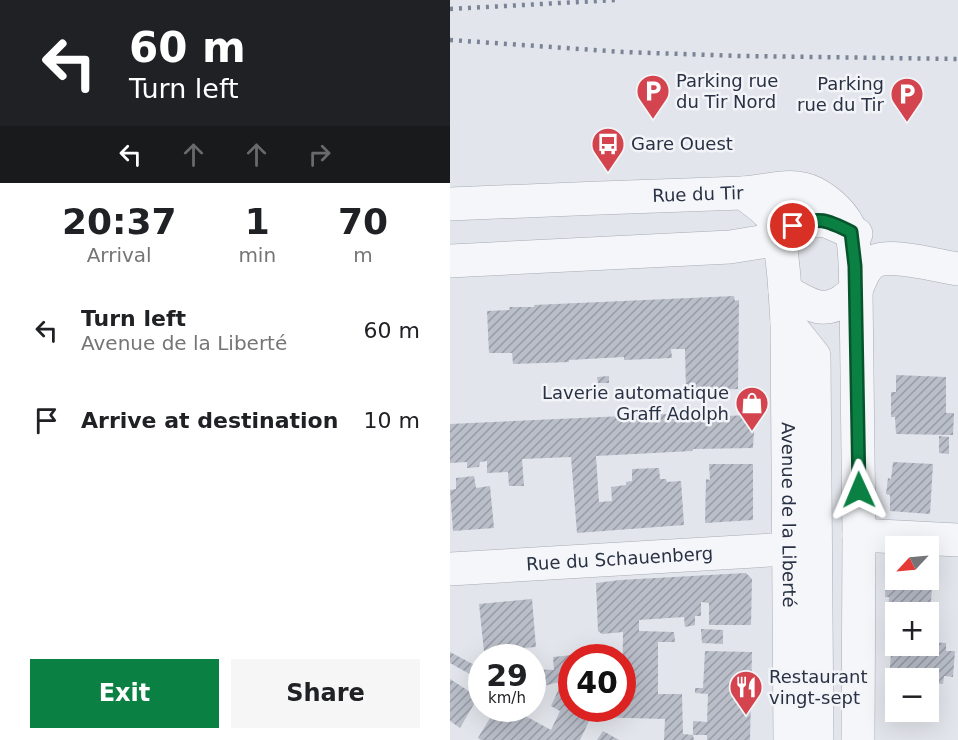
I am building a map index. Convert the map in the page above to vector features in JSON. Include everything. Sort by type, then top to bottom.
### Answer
[{"type":"street","name":"Rue du Tir","points":[[450,204],[744,193],[796,187],[813,192],[832,205],[851,232]]},
{"type":"street","name":"Avenue de la Liberté","points":[[744,193],[770,215],[780,239],[786,306],[790,740]]},
{"type":"street","points":[[450,261],[730,247],[780,239],[793,226],[803,222],[824,220],[851,232],[958,252]]},
{"type":"street","points":[[851,232],[856,291],[859,535],[858,740]]},
{"type":"street","points":[[786,306],[835,307],[856,291],[862,274],[874,261],[911,260],[958,269]]},
{"type":"street","points":[[786,306],[814,356],[817,740]]},
{"type":"street","points":[[859,535],[958,540]]},
{"type":"street","name":"Rue du Schauenberg","points":[[450,569],[788,549]]},
{"type":"building","points":[[734,296],[735,301],[739,300],[738,389],[686,391],[685,349],[671,349],[672,358],[624,360],[624,357],[513,364],[512,353],[489,353],[487,311],[510,310],[509,307],[534,307],[534,305]]},
{"type":"building","points":[[896,375],[946,377],[946,413],[954,413],[953,435],[896,434],[895,417],[891,417],[891,392],[896,392]]},
{"type":"building","points":[[609,376],[609,383],[598,383],[597,377]]},
{"type":"building","points":[[691,413],[691,417],[755,415],[753,448],[693,449],[692,451],[596,456],[599,502],[612,501],[611,487],[626,485],[626,482],[632,481],[632,469],[659,468],[660,479],[666,479],[667,482],[681,481],[684,525],[577,533],[571,457],[522,459],[524,486],[509,486],[508,472],[487,473],[487,461],[480,462],[479,467],[467,468],[467,462],[450,463],[450,424]]},
{"type":"building","points":[[939,436],[949,437],[949,454],[939,453]]},
{"type":"building","points":[[893,462],[933,464],[930,514],[890,511],[890,495],[886,494]]},
{"type":"building","points":[[709,464],[753,464],[753,520],[705,523],[706,479],[710,480]]},
{"type":"building","points":[[474,476],[476,488],[490,486],[494,528],[453,531],[450,490],[456,489],[456,478]]},
{"type":"building","points":[[746,573],[752,579],[751,625],[709,625],[709,603],[701,602],[701,616],[695,616],[695,625],[685,627],[684,617],[639,620],[639,631],[674,632],[675,642],[658,642],[658,694],[682,694],[683,734],[693,735],[694,740],[664,740],[665,719],[636,718],[636,644],[623,644],[623,632],[602,634],[598,631],[596,583]]},
{"type":"building","points":[[885,590],[932,590],[931,602],[889,602],[889,597],[885,597]]},
{"type":"building","points":[[532,599],[536,644],[483,644],[479,604]]},
{"type":"building","points":[[701,629],[723,630],[723,644],[702,643]]},
{"type":"building","points":[[939,643],[946,643],[946,651],[955,651],[953,677],[944,676],[943,684],[939,684],[939,668],[890,668],[891,656],[939,656]]},
{"type":"building","points":[[705,651],[752,652],[750,740],[707,740],[707,735],[693,735],[693,721],[707,722],[708,694],[695,693],[695,688],[703,688]]},
{"type":"building","points":[[450,652],[468,662],[468,673],[450,663]]},
{"type":"building","points":[[558,656],[558,683],[546,685],[546,670],[554,670],[553,657]]},
{"type":"building","points":[[450,679],[468,691],[468,714],[460,728],[450,721]]},
{"type":"building","points":[[558,691],[558,710],[551,706]]},
{"type":"building","points":[[558,715],[558,722],[589,722],[580,740],[481,740],[478,738],[488,722],[536,722],[551,730]]},
{"type":"building","points":[[603,731],[619,740],[597,740]]},
{"type":"railway","points":[[450,9],[615,0]]},
{"type":"railway","points":[[450,40],[623,52],[958,59]]},
{"type":"place","name":"Parking rue du Tir Nord","points":[[653,120]]},
{"type":"place","name":"Parking rue du Tir","points":[[907,123]]},
{"type":"place","name":"Gare Ouest","points":[[608,173]]},
{"type":"place","name":"Laverie automatique Graff Adolph","points":[[752,432]]},
{"type":"place","name":"Restaurant vingt-sept","points":[[746,716]]},
{"type":"route","points":[[793,226],[803,222],[824,220],[851,232],[855,266],[859,490]]}]
